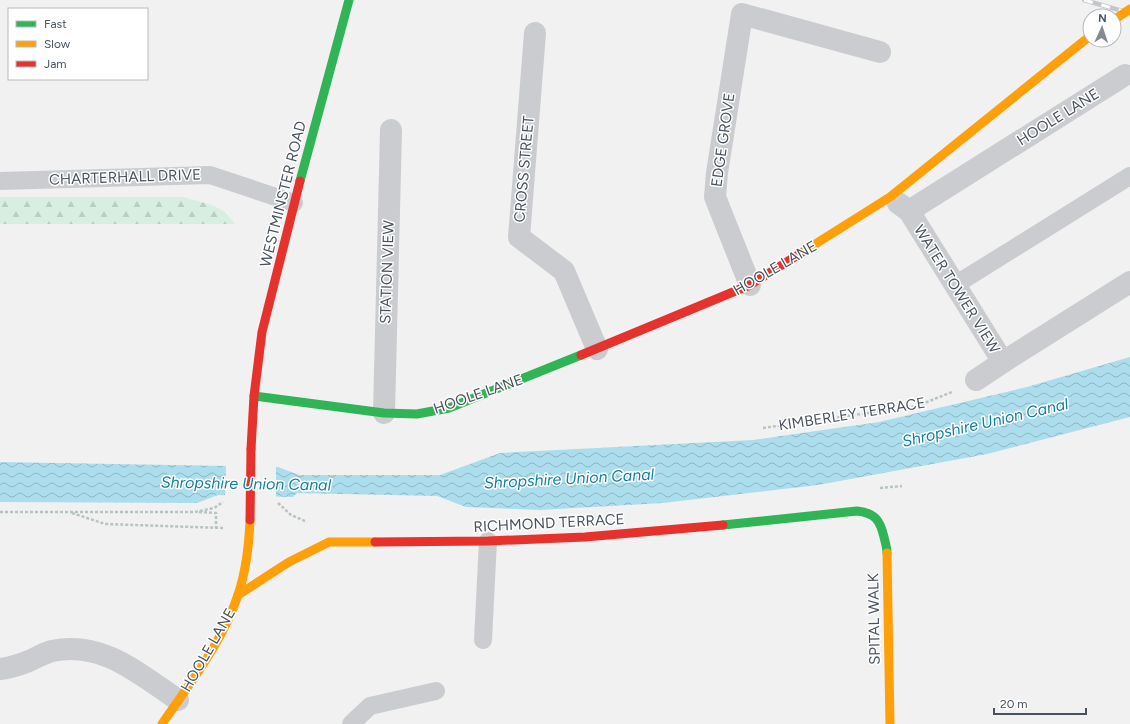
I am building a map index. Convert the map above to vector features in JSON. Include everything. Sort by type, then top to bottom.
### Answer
[{"type":"street","name":"WESTMINSTER ROAD","points":[[254,396],[262,332],[294,203],[349,0]]},
{"type":"street","name":"EDGE GROVE","points":[[750,285],[715,198],[717,173],[742,7],[880,52]]},
{"type":"street","name":"CROSS STREET","points":[[535,33],[519,237],[564,272],[597,350]]},
{"type":"street","name":"HOOLE LANE","points":[[162,724],[212,648],[229,618],[238,595],[246,563],[250,524],[251,449],[254,396],[384,413],[417,414],[449,408],[597,350],[750,285],[890,198],[1082,41]]},
{"type":"street","name":"HOOLE LANE","points":[[909,211],[1125,75]]},
{"type":"street","name":"STATION VIEW","points":[[384,413],[391,130]]},
{"type":"street","points":[[890,198],[909,211]]},
{"type":"street","name":"WATER TOWER VIEW","points":[[909,211],[1003,362],[1130,282]]},
{"type":"street","points":[[976,380],[1003,362]]},
{"type":"street","name":"RICHMOND TERRACE","points":[[238,595],[289,562],[330,542],[488,541],[585,537],[701,527],[834,512],[866,512],[874,516]]},
{"type":"street","name":"SPITAL WALK","points":[[874,516],[881,526],[887,549],[890,724]]},
{"type":"street","points":[[0,669],[14,667],[50,652],[68,649],[86,649],[103,654],[130,668],[178,700]]},
{"type":"lane","name":"CHARTERHALL DRIVE","points":[[0,181],[210,175],[294,203]]},
{"type":"lane","points":[[955,285],[1130,176]]},
{"type":"lane","points":[[483,640],[488,541]]},
{"type":"lane","points":[[351,724],[370,706],[436,691]]},
{"type":"path","name":"KIMBERLEY TERRACE","points":[[763,428],[917,406],[936,400],[976,380]]},
{"type":"path","points":[[196,512],[214,508],[227,500]]},
{"type":"path","points":[[283,509],[304,522]]},
{"type":"path","points":[[0,512],[216,513],[216,528]]},
{"type":"path","points":[[70,512],[105,524],[216,528],[250,524]]},
{"type":"green space","points":[[0,197],[183,197],[212,205],[225,212],[235,224],[0,224]]},
{"type":"water","name":"Shropshire Union Canal","points":[[1130,357],[1130,417],[987,454],[818,485],[663,503],[540,510],[466,507],[437,496],[297,493],[293,497],[218,495],[197,503],[0,502],[0,462],[278,467],[299,475],[440,475],[500,453],[753,440],[879,422],[1027,387]]},
{"type":"pier","points":[[226,464],[276,465],[276,499],[225,498]]},
{"type":"railway","points":[[1084,0],[1130,13]]},
{"type":"traffic: fast","points":[[300,181],[349,0]]},
{"type":"traffic: fast","points":[[254,396],[384,413],[417,414],[449,408],[581,355]]},
{"type":"traffic: fast","points":[[723,525],[857,511],[863,512],[876,518],[881,526],[887,553]]},
{"type":"traffic: slow","points":[[1122,14],[1130,9]]},
{"type":"traffic: slow","points":[[801,253],[890,197],[1082,42]]},
{"type":"traffic: slow","points":[[162,724],[214,646],[231,613],[241,586],[245,567],[250,520]]},
{"type":"traffic: slow","points":[[238,595],[289,562],[329,542],[375,542]]},
{"type":"traffic: slow","points":[[887,553],[890,724]]},
{"type":"traffic: jam","points":[[251,449],[254,396],[262,332],[300,181]]},
{"type":"traffic: jam","points":[[581,355],[750,285],[801,253]]},
{"type":"traffic: jam","points":[[250,520],[251,449]]},
{"type":"traffic: jam","points":[[375,542],[488,541],[585,537],[723,525]]}]
